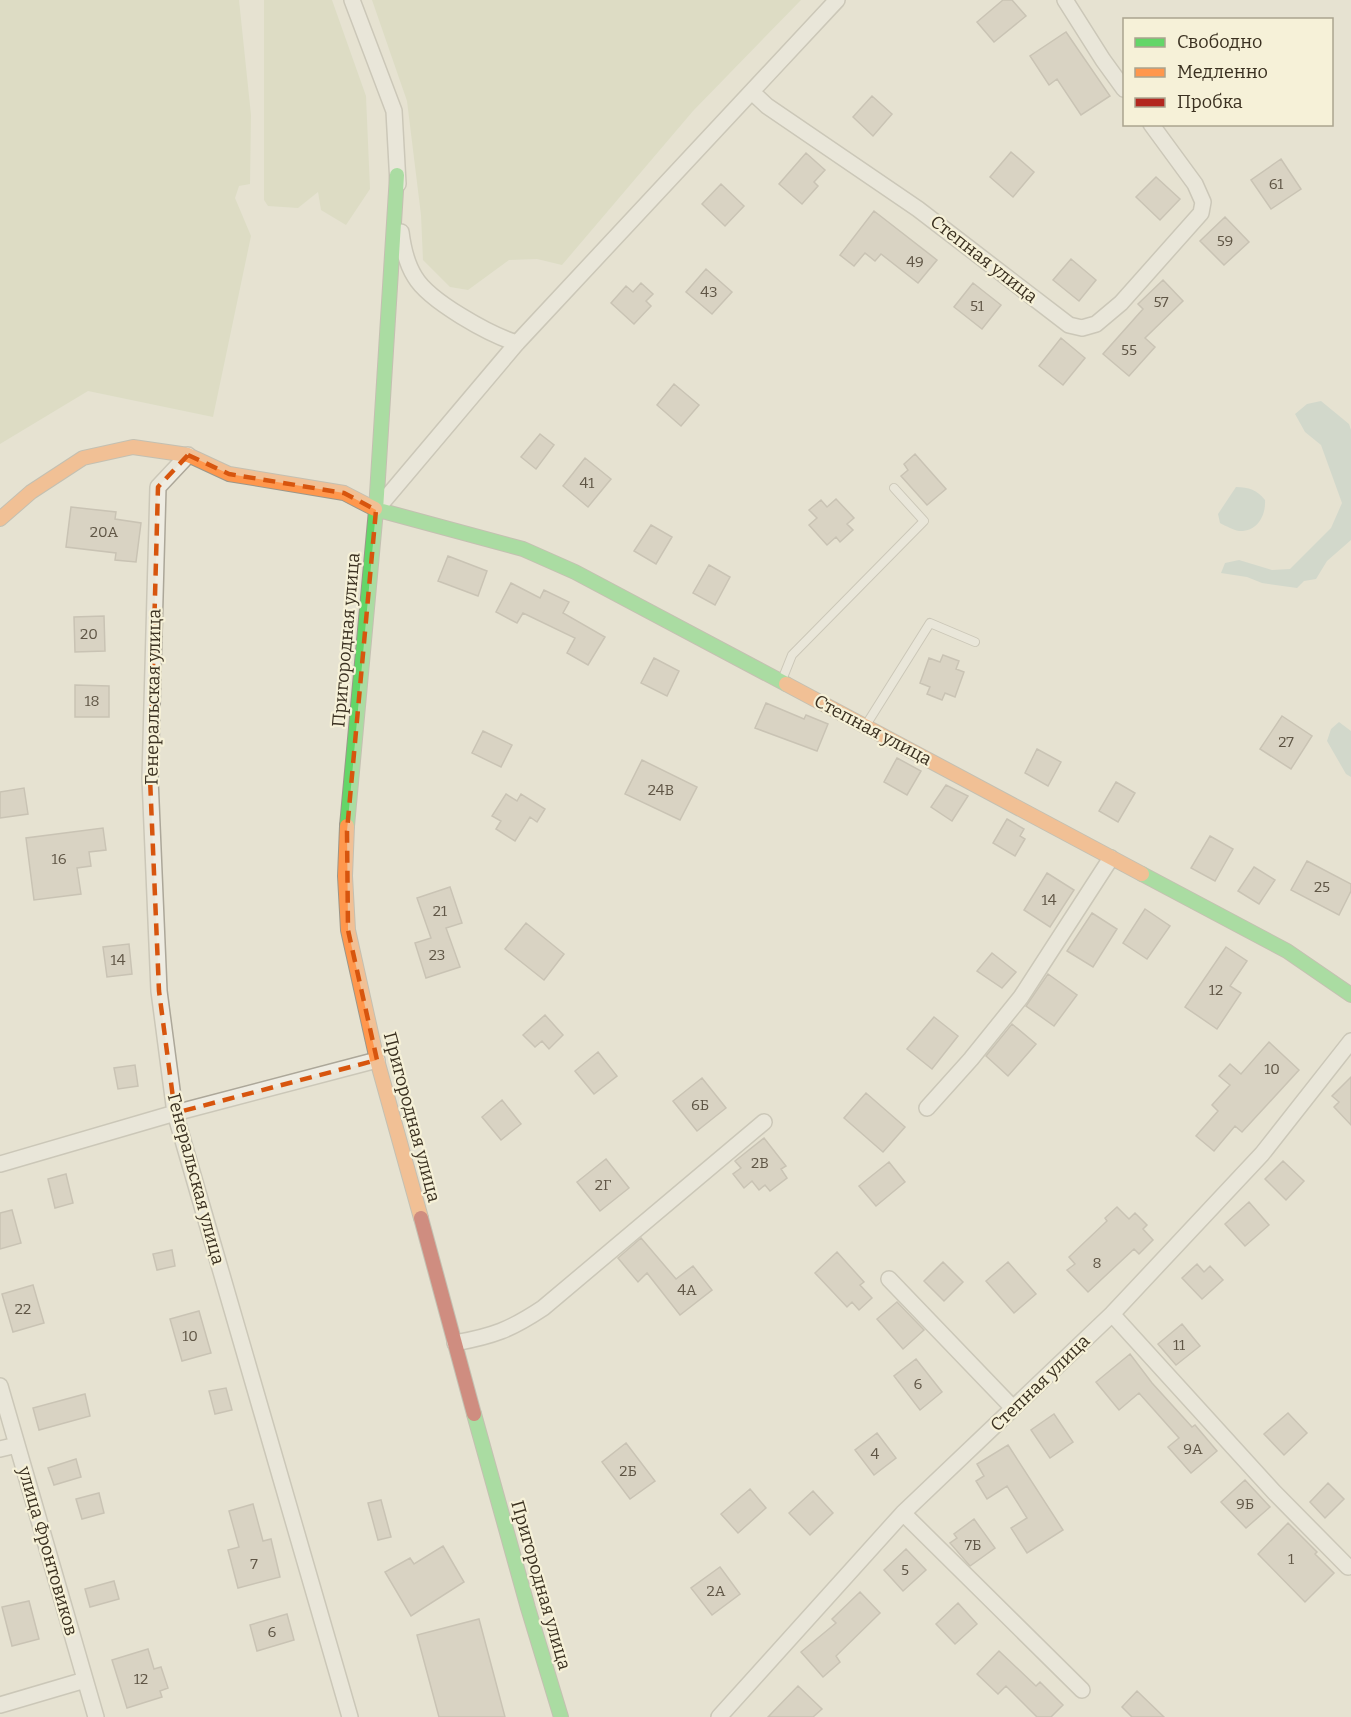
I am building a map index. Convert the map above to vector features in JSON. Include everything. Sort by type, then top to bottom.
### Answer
[{"type":"street","points":[[352,0],[394,111],[403,251],[415,278],[433,296],[460,314],[498,337],[517,343]]},
{"type":"street","points":[[376,510],[517,343],[837,0]]},
{"type":"street","points":[[1065,0],[1103,60],[1123,86]]},
{"type":"street","name":"Степная улица","points":[[752,92],[767,106],[918,209],[1069,325],[1082,328],[1096,324],[1121,303],[1201,213],[1203,202],[1195,184],[1152,126]]},
{"type":"street","name":"Пригородная улица","points":[[397,176],[376,510],[357,711],[345,876],[348,930],[377,1060],[528,1608],[561,1717]]},
{"type":"street","name":"Степная улица","points":[[0,519],[31,492],[83,458],[133,447],[188,455],[229,474],[344,494],[376,510],[523,549],[575,572],[1287,951],[1351,995]]},
{"type":"street","name":"Генеральская улица","points":[[188,455],[158,487],[150,778],[159,991],[175,1113],[350,1717]]},
{"type":"street","points":[[927,1108],[971,1059],[1021,997],[1112,858]]},
{"type":"street","name":"Степная улица","points":[[719,1717],[903,1514],[1112,1314],[1262,1154],[1351,1041]]},
{"type":"street","points":[[0,1164],[175,1113],[377,1060]]},
{"type":"street","points":[[455,1343],[484,1338],[516,1326],[543,1308],[764,1122]]},
{"type":"street","points":[[889,1279],[1013,1408]]},
{"type":"street","points":[[1112,1314],[1274,1492],[1348,1567]]},
{"type":"street","name":"улица Фронтовиков","points":[[0,1386],[96,1717]]},
{"type":"street","points":[[0,1449],[17,1444]]},
{"type":"street","points":[[903,1514],[1082,1690]]},
{"type":"street","points":[[0,1705],[85,1680]]},
{"type":"lane","points":[[781,681],[792,656],[924,521],[894,488]]},
{"type":"lane","points":[[865,726],[930,624],[975,642]]},
{"type":"highlighted area","points":[[188,455],[229,474],[344,493],[376,510],[347,831],[348,930],[377,1060],[175,1113],[159,991],[150,778],[158,487]]},
{"type":"green space","points":[[0,0],[239,0],[251,115],[250,184],[239,186],[235,198],[251,236],[213,417],[88,391],[0,444]]},
{"type":"green space","points":[[264,0],[332,0],[366,96],[370,189],[346,225],[321,210],[318,192],[298,208],[268,206],[264,200]]},
{"type":"green space","points":[[372,0],[801,0],[693,111],[562,265],[537,259],[509,260],[468,290],[450,287],[423,260],[421,215],[407,101]]},
{"type":"shaded area","points":[[1321,401],[1349,424],[1351,430],[1351,540],[1327,561],[1316,579],[1304,581],[1297,588],[1262,583],[1247,577],[1221,573],[1225,563],[1239,560],[1272,570],[1290,569],[1331,528],[1342,503],[1321,445],[1305,432],[1295,414],[1307,404]]},
{"type":"shaded area","points":[[1236,487],[1252,490],[1265,500],[1264,512],[1259,522],[1245,531],[1239,531],[1220,523],[1218,514]]},
{"type":"shaded area","points":[[1339,722],[1351,731],[1351,777],[1346,774],[1327,741],[1331,729]]},
{"type":"building","points":[[1003,0],[1012,0],[1026,16],[994,42],[977,22]]},
{"type":"building","points":[[1066,32],[1110,96],[1081,115],[1057,79],[1049,85],[1030,56]]},
{"type":"building","points":[[872,96],[892,114],[873,136],[853,117]]},
{"type":"building","points":[[1011,152],[1034,172],[1013,197],[990,177]]},
{"type":"building","points":[[806,153],[825,170],[814,182],[818,186],[802,204],[779,184]]},
{"type":"building","points":[[1281,159],[1301,189],[1271,209],[1251,180]]},
{"type":"building","points":[[1156,177],[1180,199],[1160,220],[1136,197]]},
{"type":"building","points":[[721,184],[744,206],[725,226],[702,204]]},
{"type":"building","points":[[874,211],[937,260],[918,283],[881,254],[875,261],[865,253],[854,266],[840,255]]},
{"type":"building","points":[[1225,217],[1249,242],[1224,265],[1200,241]]},
{"type":"building","points":[[1071,259],[1096,280],[1079,301],[1053,280]]},
{"type":"building","points":[[706,269],[732,292],[712,314],[686,292]]},
{"type":"building","points":[[1163,280],[1183,301],[1145,338],[1155,347],[1129,376],[1103,354],[1143,309],[1138,304]]},
{"type":"building","points":[[641,283],[653,294],[646,301],[651,306],[634,324],[611,303],[626,286],[633,292]]},
{"type":"building","points":[[973,283],[1001,305],[982,329],[954,307]]},
{"type":"building","points":[[1061,338],[1085,358],[1063,385],[1039,366]]},
{"type":"building","points":[[674,384],[699,405],[681,426],[657,405]]},
{"type":"building","points":[[540,434],[554,445],[536,469],[521,457]]},
{"type":"building","points":[[915,454],[946,489],[927,505],[901,476],[908,470],[904,464]]},
{"type":"building","points":[[585,458],[611,479],[588,507],[563,486]]},
{"type":"building","points":[[836,499],[854,518],[847,524],[853,530],[840,542],[836,537],[827,545],[809,525],[817,518],[809,510],[821,500],[827,507]]},
{"type":"building","points":[[71,507],[116,512],[115,519],[141,523],[136,562],[115,560],[116,553],[66,547]]},
{"type":"building","points":[[651,525],[672,537],[656,564],[634,551]]},
{"type":"building","points":[[448,556],[487,571],[478,596],[438,581]]},
{"type":"building","points":[[709,565],[730,577],[715,605],[693,593]]},
{"type":"building","points":[[511,583],[540,598],[544,590],[569,602],[563,613],[605,637],[588,665],[567,653],[575,638],[523,613],[517,623],[496,612]]},
{"type":"building","points":[[104,616],[105,651],[75,652],[74,617]]},
{"type":"building","points":[[943,655],[959,661],[956,669],[964,672],[955,697],[945,693],[942,700],[927,694],[930,687],[920,683],[929,658],[940,662]]},
{"type":"building","points":[[654,658],[679,671],[667,696],[641,683]]},
{"type":"building","points":[[75,685],[109,686],[109,717],[75,717]]},
{"type":"building","points":[[766,703],[804,719],[806,715],[828,724],[817,751],[755,728]]},
{"type":"building","points":[[1282,716],[1312,736],[1291,769],[1260,749]]},
{"type":"building","points":[[483,731],[512,745],[501,767],[472,753]]},
{"type":"building","points":[[1037,749],[1061,762],[1048,786],[1025,773]]},
{"type":"building","points":[[897,758],[921,771],[907,795],[884,782]]},
{"type":"building","points":[[642,760],[697,787],[680,820],[625,794]]},
{"type":"building","points":[[1116,782],[1135,793],[1118,822],[1099,811]]},
{"type":"building","points":[[946,785],[968,796],[952,821],[931,807]]},
{"type":"building","points":[[24,788],[28,814],[0,818],[0,792]]},
{"type":"building","points":[[506,794],[517,801],[521,794],[545,809],[537,822],[530,817],[515,841],[496,829],[501,821],[492,816]]},
{"type":"building","points":[[1007,819],[1024,829],[1020,836],[1025,839],[1015,856],[993,843]]},
{"type":"building","points":[[103,828],[106,850],[89,852],[91,866],[77,868],[81,894],[34,900],[26,838]]},
{"type":"building","points":[[1210,836],[1233,849],[1215,881],[1191,868]]},
{"type":"building","points":[[1307,861],[1351,884],[1351,891],[1339,915],[1291,890]]},
{"type":"building","points":[[1254,867],[1275,880],[1259,904],[1238,891]]},
{"type":"building","points":[[1047,873],[1074,890],[1050,927],[1024,910]]},
{"type":"building","points":[[450,887],[462,923],[446,928],[460,967],[426,978],[415,943],[431,938],[417,898]]},
{"type":"building","points":[[1145,909],[1170,926],[1147,959],[1123,943]]},
{"type":"building","points":[[1092,913],[1117,929],[1093,967],[1067,951]]},
{"type":"building","points":[[526,923],[564,954],[544,980],[505,949]]},
{"type":"building","points":[[129,944],[132,974],[107,977],[103,947]]},
{"type":"building","points":[[1226,947],[1247,961],[1230,986],[1241,993],[1217,1029],[1185,1007]]},
{"type":"building","points":[[992,953],[1016,972],[1002,988],[977,971]]},
{"type":"building","points":[[1048,974],[1077,995],[1054,1026],[1026,1006]]},
{"type":"building","points":[[545,1015],[563,1035],[549,1049],[542,1041],[535,1047],[523,1035]]},
{"type":"building","points":[[934,1017],[958,1036],[932,1069],[907,1049]]},
{"type":"building","points":[[1012,1024],[1036,1044],[1008,1076],[986,1056]]},
{"type":"building","points":[[1269,1042],[1299,1070],[1242,1132],[1235,1126],[1214,1151],[1196,1136],[1218,1111],[1212,1105],[1230,1085],[1219,1076],[1230,1064],[1241,1074]]},
{"type":"building","points":[[598,1052],[617,1076],[594,1094],[575,1071]]},
{"type":"building","points":[[135,1065],[138,1086],[118,1089],[114,1068]]},
{"type":"building","points":[[1351,1077],[1351,1125],[1334,1107],[1339,1102],[1332,1096]]},
{"type":"building","points":[[702,1078],[726,1108],[697,1131],[673,1101]]},
{"type":"building","points":[[866,1093],[905,1127],[883,1152],[844,1118]]},
{"type":"building","points":[[502,1100],[521,1124],[501,1140],[482,1117]]},
{"type":"building","points":[[764,1138],[786,1166],[781,1169],[787,1178],[770,1191],[765,1185],[759,1190],[752,1181],[744,1188],[733,1174],[741,1168],[735,1161]]},
{"type":"building","points":[[606,1159],[629,1188],[600,1211],[577,1182]]},
{"type":"building","points":[[1283,1161],[1304,1181],[1286,1200],[1265,1179]]},
{"type":"building","points":[[889,1162],[905,1182],[876,1206],[859,1186]]},
{"type":"building","points":[[66,1174],[73,1203],[55,1208],[48,1179]]},
{"type":"building","points":[[1249,1202],[1269,1225],[1245,1246],[1225,1224]]},
{"type":"building","points":[[1117,1207],[1129,1219],[1135,1213],[1147,1225],[1143,1229],[1153,1240],[1139,1254],[1134,1249],[1088,1292],[1067,1270],[1075,1264],[1069,1257],[1107,1221],[1105,1218]]},
{"type":"building","points":[[12,1210],[21,1243],[0,1249],[0,1213]]},
{"type":"building","points":[[641,1238],[676,1279],[693,1266],[712,1290],[680,1315],[647,1273],[638,1282],[618,1258]]},
{"type":"building","points":[[172,1250],[175,1266],[157,1270],[153,1254]]},
{"type":"building","points":[[837,1252],[864,1282],[860,1285],[872,1298],[859,1310],[852,1302],[847,1307],[815,1273]]},
{"type":"building","points":[[943,1262],[963,1282],[944,1301],[924,1281]]},
{"type":"building","points":[[1008,1262],[1036,1294],[1014,1313],[986,1281]]},
{"type":"building","points":[[1197,1264],[1204,1272],[1210,1266],[1223,1280],[1202,1299],[1182,1278]]},
{"type":"building","points":[[33,1285],[44,1323],[13,1332],[2,1294]]},
{"type":"building","points":[[897,1302],[924,1330],[903,1349],[877,1319]]},
{"type":"building","points":[[199,1311],[211,1353],[182,1361],[170,1319]]},
{"type":"building","points":[[1182,1324],[1200,1346],[1176,1365],[1158,1344]]},
{"type":"building","points":[[1130,1354],[1152,1383],[1192,1427],[1195,1425],[1217,1451],[1191,1473],[1168,1447],[1179,1438],[1139,1393],[1119,1410],[1096,1382]]},
{"type":"building","points":[[916,1359],[942,1392],[920,1410],[894,1376]]},
{"type":"building","points":[[226,1388],[232,1410],[215,1414],[209,1391]]},
{"type":"building","points":[[85,1394],[90,1416],[39,1430],[33,1408]]},
{"type":"building","points":[[1288,1413],[1307,1433],[1284,1455],[1264,1434]]},
{"type":"building","points":[[1054,1414],[1073,1442],[1050,1458],[1031,1430]]},
{"type":"building","points":[[877,1433],[896,1458],[874,1475],[855,1450]]},
{"type":"building","points":[[626,1443],[655,1481],[630,1499],[602,1462]]},
{"type":"building","points":[[1008,1445],[1063,1530],[1027,1553],[1011,1528],[1027,1518],[1007,1486],[987,1499],[976,1481],[984,1476],[977,1464]]},
{"type":"building","points":[[76,1459],[81,1477],[54,1485],[48,1468]]},
{"type":"building","points":[[1245,1480],[1270,1507],[1246,1528],[1221,1502]]},
{"type":"building","points":[[1328,1483],[1344,1499],[1325,1518],[1310,1502]]},
{"type":"building","points":[[750,1489],[766,1508],[738,1533],[721,1514]]},
{"type":"building","points":[[813,1491],[833,1513],[810,1535],[789,1513]]},
{"type":"building","points":[[99,1493],[104,1513],[82,1519],[76,1499]]},
{"type":"building","points":[[381,1500],[391,1537],[378,1540],[368,1503]]},
{"type":"building","points":[[253,1504],[263,1541],[271,1539],[280,1577],[238,1588],[228,1550],[239,1547],[229,1511]]},
{"type":"building","points":[[974,1519],[995,1548],[970,1566],[950,1543],[957,1538],[954,1534]]},
{"type":"building","points":[[1288,1523],[1334,1573],[1305,1602],[1258,1554]]},
{"type":"building","points":[[443,1546],[464,1582],[411,1616],[385,1572],[410,1558],[414,1564]]},
{"type":"building","points":[[906,1549],[926,1570],[903,1591],[884,1570]]},
{"type":"building","points":[[720,1567],[740,1594],[712,1615],[691,1588]]},
{"type":"building","points":[[114,1581],[119,1599],[90,1607],[85,1589]]},
{"type":"building","points":[[860,1592],[880,1613],[836,1656],[840,1662],[823,1677],[801,1652],[836,1623],[832,1619]]},
{"type":"building","points":[[29,1601],[39,1639],[12,1646],[2,1607]]},
{"type":"building","points":[[958,1603],[977,1624],[955,1644],[936,1624]]},
{"type":"building","points":[[287,1614],[294,1640],[257,1651],[250,1625]]},
{"type":"building","points":[[479,1619],[505,1717],[439,1717],[417,1635]]},
{"type":"building","points":[[148,1649],[154,1669],[161,1667],[168,1688],[160,1691],[162,1697],[127,1708],[112,1660]]},
{"type":"building","points":[[999,1651],[1036,1686],[1040,1682],[1063,1705],[1051,1717],[1037,1717],[1006,1686],[998,1694],[977,1674]]},
{"type":"building","points":[[798,1686],[822,1709],[813,1717],[768,1717]]},
{"type":"building","points":[[1137,1691],[1164,1717],[1132,1717],[1122,1707]]},
{"type":"traffic: fast","points":[[347,826],[376,510],[397,175]]},
{"type":"traffic: fast","points":[[375,509],[523,549],[575,572],[786,684]]},
{"type":"traffic: fast","points":[[1142,874],[1287,951],[1351,995]]},
{"type":"traffic: fast","points":[[474,1414],[561,1717]]},
{"type":"traffic: slow","points":[[0,519],[31,492],[83,458],[133,447],[188,455],[229,474],[344,493],[375,509]]},
{"type":"traffic: slow","points":[[786,684],[1142,874]]},
{"type":"traffic: slow","points":[[347,826],[345,876],[348,930],[377,1060],[421,1218]]},
{"type":"traffic: jam","points":[[421,1218],[474,1414]]}]
